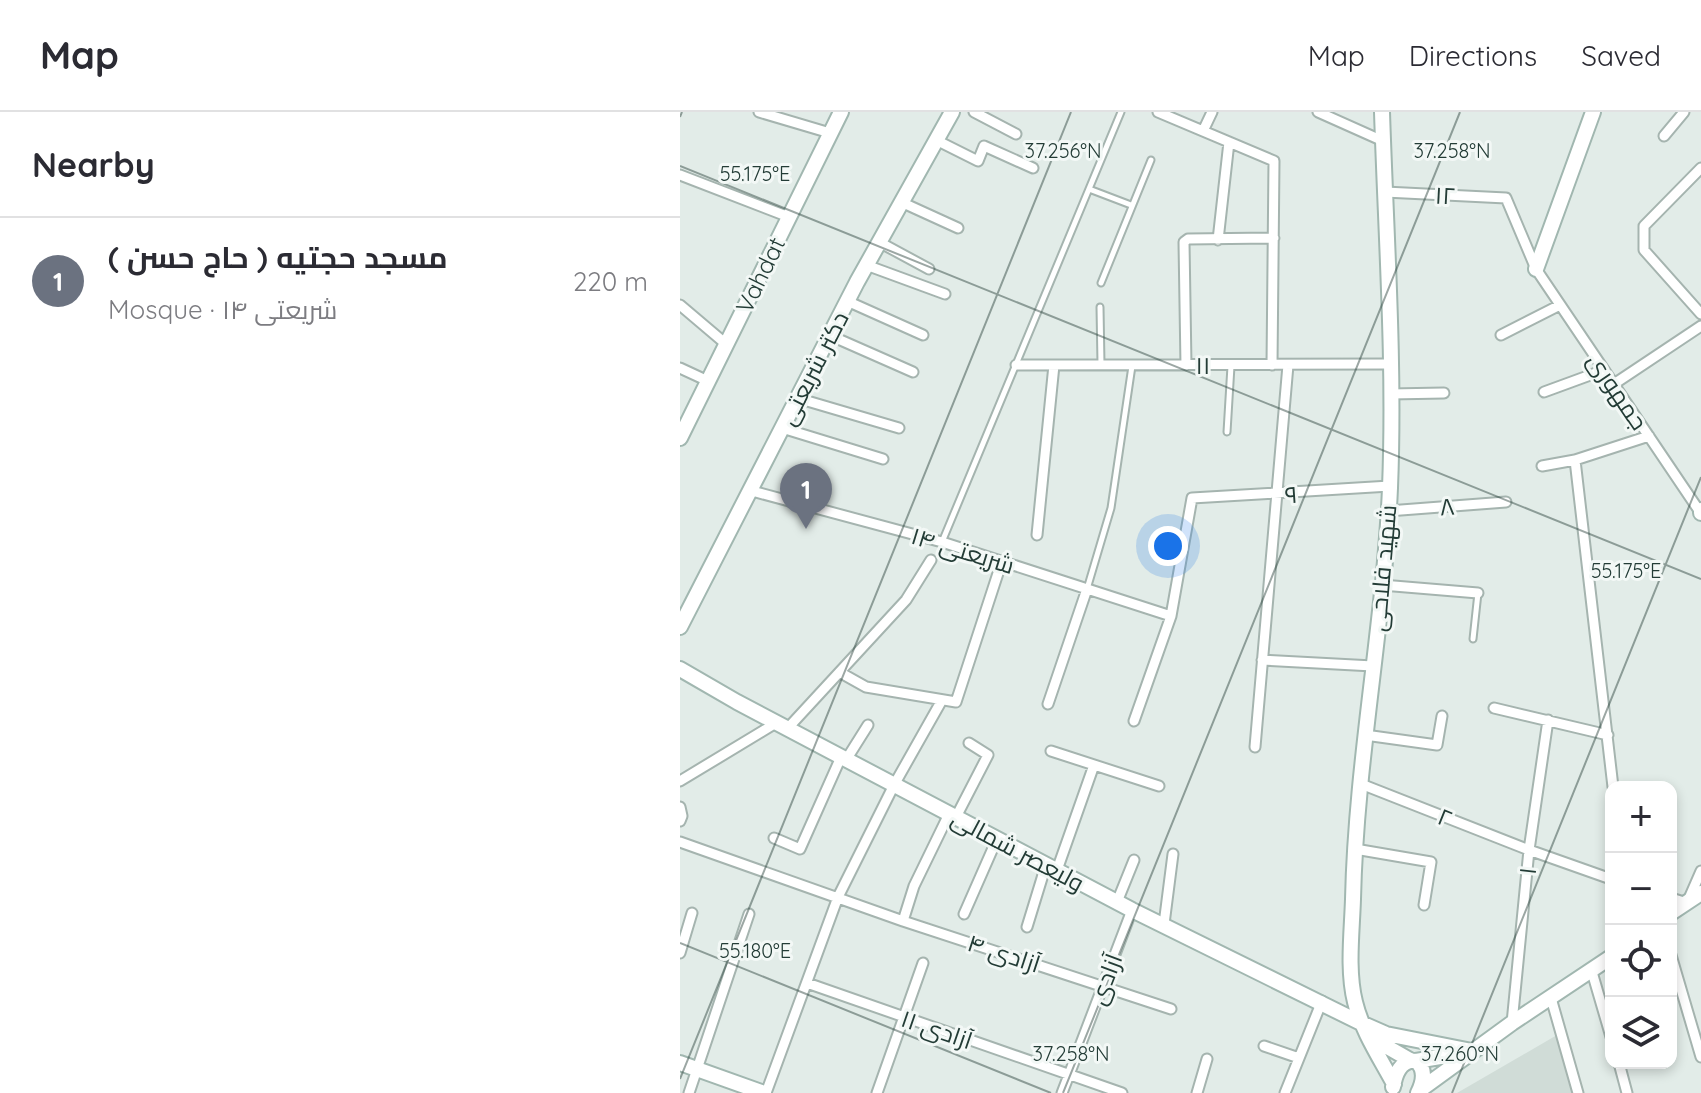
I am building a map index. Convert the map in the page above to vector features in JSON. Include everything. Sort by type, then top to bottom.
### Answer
[{"type":"street","points":[[759,112],[830,133]]},
{"type":"street","name":"Vahdat","points":[[680,438],[841,112]]},
{"type":"street","name":"دکتر شریعتی","points":[[680,627],[829,335],[952,112]]},
{"type":"street","points":[[974,112],[1016,134]]},
{"type":"street","points":[[1158,112],[1274,161],[1272,365]]},
{"type":"street","points":[[1203,131],[1212,112]]},
{"type":"street","points":[[1318,112],[1383,141]]},
{"type":"street","name":"شهید فلاحی","points":[[1382,112],[1390,364],[1390,486],[1355,849],[1352,967],[1354,1000],[1361,1023],[1392,1089]]},
{"type":"street","points":[[1536,269],[1593,112]]},
{"type":"street","points":[[1664,136],[1684,112]]},
{"type":"street","points":[[936,140],[978,161],[984,146],[1033,168]]},
{"type":"street","points":[[1218,240],[1229,142]]},
{"type":"street","points":[[1701,168],[1644,226],[1644,250],[1701,314]]},
{"type":"street","points":[[680,175],[789,217]]},
{"type":"street","name":"۱۲","points":[[1385,192],[1506,198]]},
{"type":"street","name":"جمهوری","points":[[1506,198],[1536,269],[1701,512]]},
{"type":"street","points":[[901,202],[958,228]]},
{"type":"street","points":[[1186,365],[1184,242],[1188,239],[1274,238]]},
{"type":"street","points":[[879,242],[929,269]]},
{"type":"street","points":[[866,265],[945,294]]},
{"type":"street","points":[[847,301],[923,335]]},
{"type":"street","points":[[680,305],[726,344]]},
{"type":"street","points":[[1501,335],[1560,305]]},
{"type":"street","points":[[1614,384],[1701,326]]},
{"type":"street","points":[[829,335],[913,372]]},
{"type":"street","name":"۱۱","points":[[1016,365],[1390,364]]},
{"type":"street","points":[[1037,535],[1054,365]]},
{"type":"street","points":[[1255,747],[1288,365]]},
{"type":"street","points":[[680,368],[708,381]]},
{"type":"street","points":[[1544,392],[1604,370]]},
{"type":"street","points":[[1390,394],[1444,393]]},
{"type":"street","points":[[797,398],[899,428]]},
{"type":"street","points":[[782,428],[883,459]]},
{"type":"street","points":[[1542,466],[1575,460],[1649,436]]},
{"type":"street","points":[[1575,460],[1612,781]]},
{"type":"street","name":"۹","points":[[1171,616],[1192,498],[1390,486]]},
{"type":"street","name":"شریعتی ۱۴","points":[[752,491],[942,542],[1171,616]]},
{"type":"street","name":"۸","points":[[1388,511],[1506,502]]},
{"type":"street","points":[[680,781],[781,726],[841,673],[906,600],[931,560]]},
{"type":"street","points":[[841,673],[866,687],[956,702],[1002,561]]},
{"type":"street","points":[[1382,585],[1478,593]]},
{"type":"street","points":[[1048,704],[1087,589]]},
{"type":"street","points":[[1134,721],[1171,616]]},
{"type":"street","points":[[1262,660],[1373,666]]},
{"type":"street","name":"ولیعصر شمالی","points":[[680,669],[781,726],[1051,868],[1361,1023]]},
{"type":"street","points":[[680,1063],[765,1093],[838,897],[894,785],[942,700]]},
{"type":"street","points":[[1494,708],[1608,735]]},
{"type":"street","points":[[1365,735],[1437,745],[1442,716]]},
{"type":"street","name":"۱","points":[[1512,1023],[1529,850],[1548,720]]},
{"type":"street","points":[[774,838],[800,849],[844,758],[868,725]]},
{"type":"street","points":[[903,921],[914,886],[988,755],[969,743]]},
{"type":"street","points":[[1051,751],[1159,786]]},
{"type":"street","points":[[1027,927],[1094,765]]},
{"type":"street","name":"۲","points":[[1361,784],[1605,877]]},
{"type":"street","points":[[680,807],[680,821]]},
{"type":"street","points":[[964,914],[997,839]]},
{"type":"street","name":"آزادی ۴","points":[[680,842],[903,921],[1171,1009]]},
{"type":"street","points":[[1355,849],[1431,862],[1424,905]]},
{"type":"street","points":[[1164,924],[1173,854]]},
{"type":"street","points":[[1117,902],[1134,860]]},
{"type":"street","points":[[1687,903],[1701,871]]},
{"type":"street","points":[[1677,909],[1701,893]]},
{"type":"street","points":[[1677,900],[1687,903]]},
{"type":"street","name":"آزادی","points":[[1062,1093],[1132,910]]},
{"type":"street","points":[[680,953],[692,913]]},
{"type":"street","points":[[689,1093],[749,914]]},
{"type":"street","points":[[1418,1092],[1512,1023],[1605,962]]},
{"type":"street","points":[[877,1093],[923,963]]},
{"type":"street","points":[[1592,972],[1605,1016]]},
{"type":"street","points":[[1677,975],[1701,1057]]},
{"type":"street","name":"آزادی ۱۱","points":[[807,983],[1122,1093]]},
{"type":"street","points":[[1551,998],[1578,1093]]},
{"type":"street","points":[[1285,1093],[1322,1001]]},
{"type":"street","points":[[1361,1023],[1386,1034],[1472,1051]]},
{"type":"street","points":[[1361,1023],[1382,1044],[1413,1060],[1423,1070],[1418,1092]]},
{"type":"street","points":[[1264,1046],[1299,1058]]},
{"type":"street","points":[[1392,1089],[1398,1070],[1413,1060],[1472,1051]]},
{"type":"street","points":[[1197,1093],[1207,1059]]},
{"type":"street","points":[[1621,1069],[1627,1093]]},
{"type":"lane","points":[[942,542],[1121,112]]},
{"type":"lane","points":[[1101,283],[1151,160]]},
{"type":"lane","points":[[1089,189],[1131,205]]},
{"type":"lane","points":[[1100,307],[1101,365]]},
{"type":"lane","points":[[1087,589],[1111,508],[1132,365]]},
{"type":"lane","points":[[1227,432],[1231,365]]},
{"type":"lane","points":[[1473,639],[1478,593]]},
{"type":"shaded area","points":[[1557,1035],[1572,1093],[1457,1093]]},
{"type":"place","name":"مسجد حجتیه ( حاج حسن )","points":[[806,529]]}]
